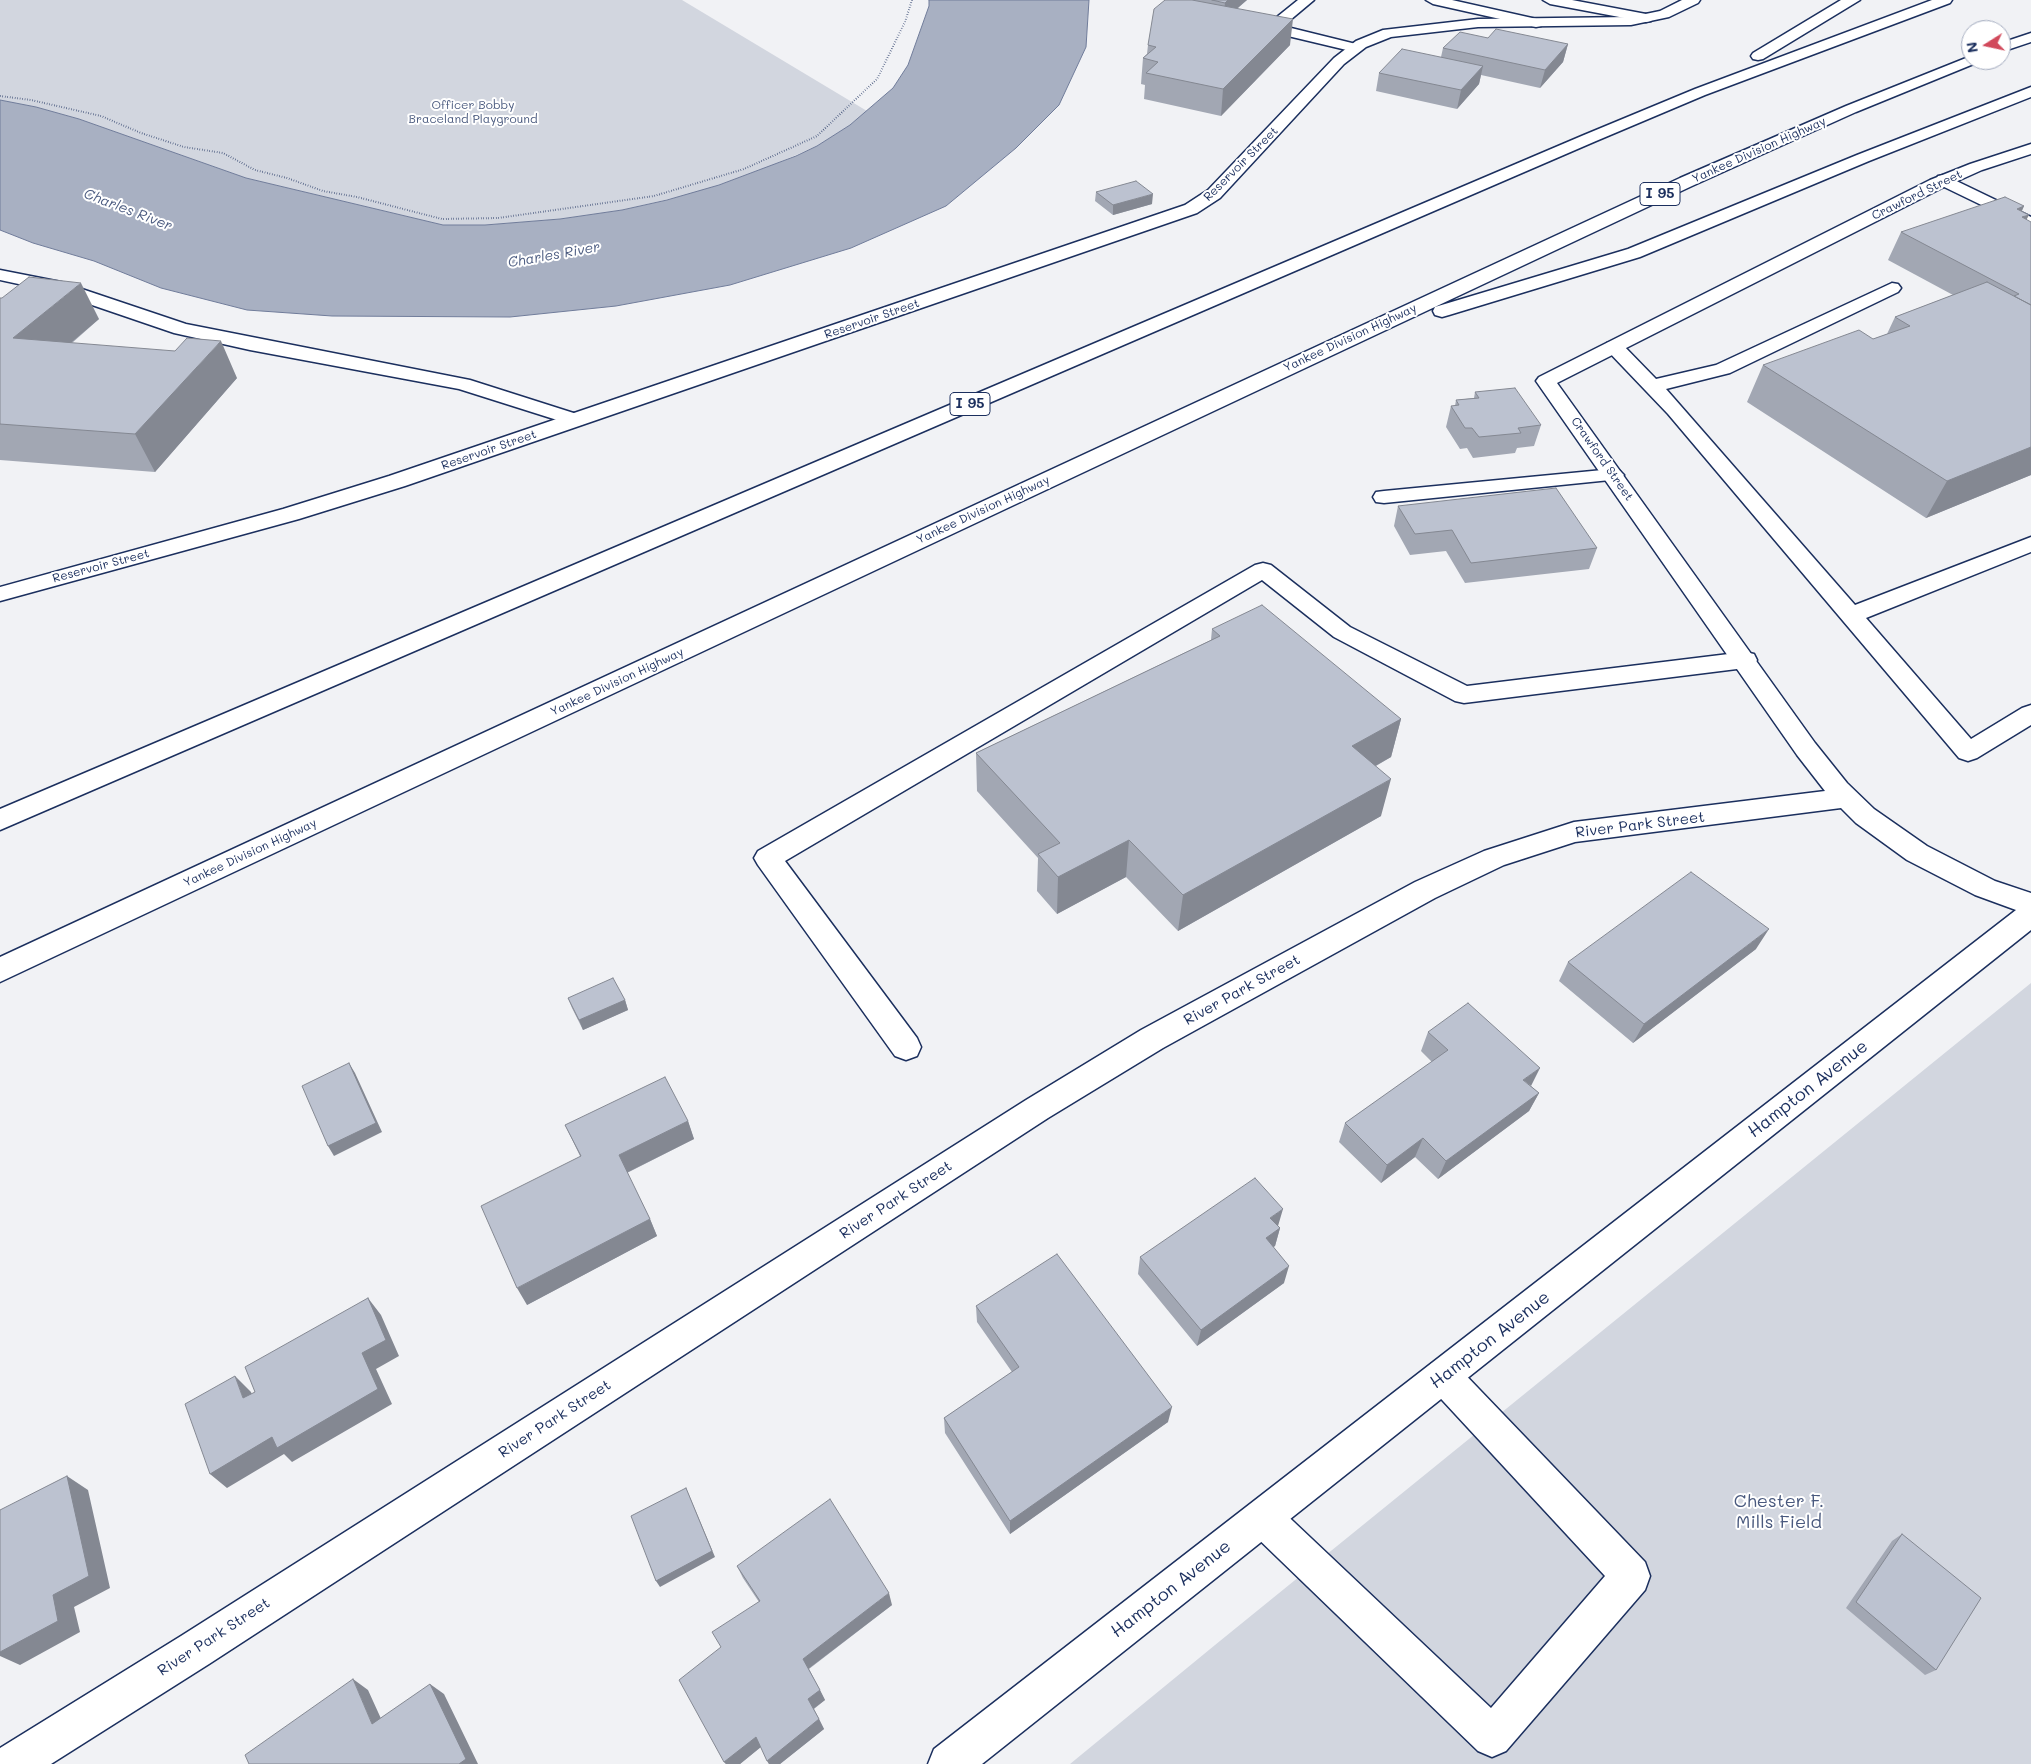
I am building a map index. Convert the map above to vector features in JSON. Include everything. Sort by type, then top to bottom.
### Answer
[{"type":"main road","points":[[1307,0],[1272,28],[1355,48]]},
{"type":"main road","points":[[1433,0],[1536,23]]},
{"type":"main road","points":[[1550,0],[1646,18]]},
{"type":"main road","name":"Reservoir Street","points":[[0,594],[291,514],[406,478],[1191,209],[1214,194],[1339,61],[1355,48],[1374,38],[1406,29],[1452,24],[1615,23],[1664,14],[1693,0]]},
{"type":"main road","points":[[1700,92],[1843,4],[1854,0]]},
{"type":"main road","name":"I 95","points":[[0,820],[1700,92],[1945,0]]},
{"type":"main road","points":[[2011,44],[2031,37]]},
{"type":"main road","name":"Yankee Division Highway","points":[[0,970],[1728,163],[1961,64]]},
{"type":"main road","points":[[1352,338],[1634,253],[1854,162],[2031,92]]},
{"type":"main road","name":"Crawford Street","points":[[2031,149],[1944,180],[1546,381],[1820,768],[1846,798],[1865,816],[1918,853],[1985,888],[2031,904]]},
{"type":"main road","points":[[1944,180],[2031,224]]},
{"type":"main road","points":[[0,275],[55,286],[181,329],[269,348],[463,384],[576,420]]},
{"type":"main road","points":[[1653,386],[1723,369],[1892,288]]},
{"type":"main road","points":[[1614,347],[1653,386],[1968,752],[2031,714]]},
{"type":"main road","points":[[1384,497],[1613,474]]},
{"type":"main road","points":[[1852,615],[2031,544]]},
{"type":"main road","points":[[906,1047],[768,858],[1263,570],[1342,632],[1464,695],[1745,660]]},
{"type":"main road","name":"River Park Street","points":[[12,1764],[195,1650],[1037,1109],[1152,1039],[1425,890],[1494,858],[1574,832],[1846,798]]},
{"type":"main road","name":"Hampton Avenue","points":[[949,1764],[2031,914]]},
{"type":"main road","points":[[1263,1518],[1492,1737],[1631,1576],[1443,1376]]},
{"type":"path","points":[[0,96],[31,100],[101,116],[184,147],[223,153],[255,170],[288,178],[323,191],[442,218],[498,218],[654,196],[744,169],[817,136],[877,79],[905,22],[912,0]]},
{"type":"green space","name":"Officer Bobby Braceland Playground","points":[[0,0],[682,0],[867,111],[850,125],[817,146],[768,167],[699,192],[622,210],[560,219],[485,225],[443,225],[246,178],[79,119],[36,107],[0,100]]},
{"type":"green space","name":"Chester F. Mills Field","points":[[2031,983],[2031,1764],[1070,1764],[1215,1645]]},
{"type":"water","name":"Charles River","points":[[929,0],[1089,0],[1086,47],[1059,105],[1016,148],[946,206],[851,248],[730,285],[616,306],[510,317],[332,316],[247,310],[161,288],[94,261],[33,243],[0,230],[0,100],[36,107],[79,119],[246,178],[443,225],[485,225],[560,219],[622,210],[667,200],[719,185],[796,156],[817,146],[850,125],[893,88],[908,65],[929,6]]},
{"type":"building","points":[[1165,0],[1192,0],[1293,19],[1223,89],[1146,73],[1158,62],[1143,58],[1156,47],[1148,45],[1154,9]]},
{"type":"building","points":[[1212,0],[1228,0],[1225,3]]},
{"type":"building","points":[[1496,29],[1568,44],[1545,70],[1443,48],[1460,32],[1488,38]]},
{"type":"building","points":[[1402,49],[1483,66],[1461,90],[1379,73]]},
{"type":"building","points":[[1136,181],[1153,194],[1113,205],[1096,192]]},
{"type":"building","points":[[2005,197],[2024,206],[2017,209],[2029,215],[2022,217],[2031,222],[2031,305],[2014,296],[2019,294],[1901,232]]},
{"type":"building","points":[[29,277],[81,283],[13,338],[175,351],[187,338],[221,341],[135,434],[0,424],[0,298]]},
{"type":"building","points":[[1987,282],[2031,305],[2031,447],[1947,481],[1763,365],[1859,330],[1873,339],[1910,326],[1895,317]]},
{"type":"building","points":[[1515,388],[1541,425],[1518,428],[1521,433],[1479,437],[1472,428],[1465,428],[1451,406],[1459,405],[1456,400],[1479,398],[1475,392]]},
{"type":"building","points":[[1556,488],[1597,548],[1471,563],[1452,530],[1415,534],[1398,506]]},
{"type":"building","points":[[1262,605],[1401,719],[1352,746],[1391,779],[1183,895],[1129,840],[1058,877],[1038,854],[1060,843],[976,753],[1220,636],[1212,629]]},
{"type":"building","points":[[1691,872],[1769,929],[1644,1024],[1568,962]]},
{"type":"building","points":[[613,978],[625,1000],[579,1020],[568,998]]},
{"type":"building","points":[[1468,1003],[1540,1068],[1523,1080],[1539,1093],[1446,1161],[1423,1138],[1387,1165],[1345,1123],[1448,1050],[1428,1032]]},
{"type":"building","points":[[349,1063],[376,1123],[328,1146],[302,1086]]},
{"type":"building","points":[[665,1077],[688,1121],[619,1155],[650,1219],[517,1288],[481,1206],[581,1156],[565,1125]]},
{"type":"building","points":[[1255,1178],[1283,1209],[1270,1218],[1280,1228],[1266,1238],[1289,1266],[1201,1330],[1140,1257]]},
{"type":"building","points":[[1057,1254],[1172,1407],[1010,1521],[944,1418],[1019,1367],[976,1306]]},
{"type":"building","points":[[368,1298],[386,1340],[362,1353],[378,1389],[277,1448],[272,1437],[210,1474],[185,1404],[235,1376],[243,1398],[255,1392],[245,1367]]},
{"type":"building","points":[[67,1476],[89,1576],[53,1595],[58,1621],[0,1652],[0,1510]]},
{"type":"building","points":[[686,1488],[712,1551],[656,1581],[631,1516]]},
{"type":"building","points":[[830,1499],[889,1593],[803,1659],[820,1690],[808,1699],[819,1719],[767,1761],[756,1737],[724,1762],[679,1680],[721,1647],[712,1632],[760,1601],[737,1566]]},
{"type":"building","points":[[1902,1534],[1981,1598],[1936,1670],[1856,1602]]},
{"type":"building","points":[[353,1679],[372,1724],[430,1684],[466,1759],[459,1764],[249,1764],[245,1755]]}]
